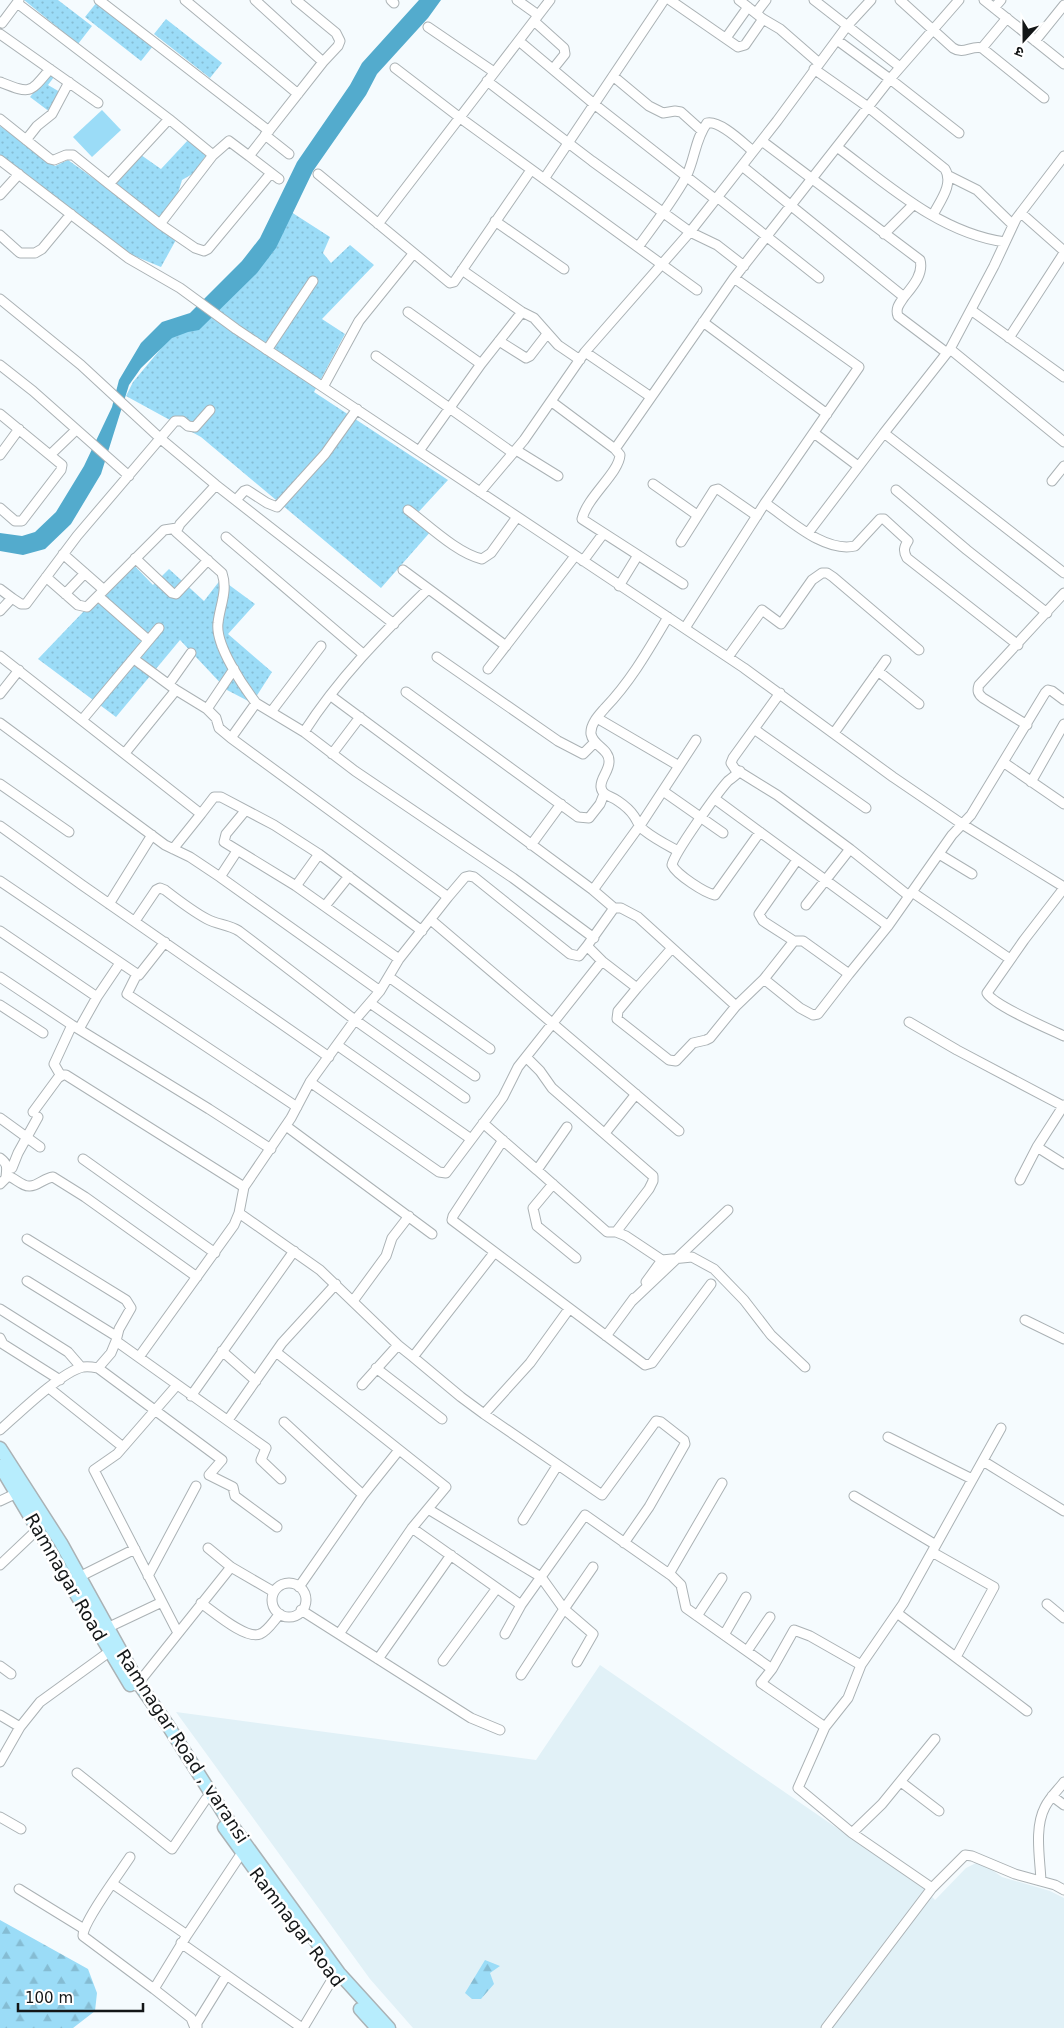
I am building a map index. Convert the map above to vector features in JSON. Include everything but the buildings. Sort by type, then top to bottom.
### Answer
[{"type":"main road","name":"Ramnagar Road , varansi","points":[[0,1448],[60,1543],[107,1628],[136,1686],[167,1724],[226,1818],[339,1973],[389,2028]]},
{"type":"main road","name":"Ramnagar Road","points":[[0,1466],[109,1652],[136,1686],[241,1854],[373,2027]]},
{"type":"street","points":[[99,0],[267,133],[289,154]]},
{"type":"street","points":[[185,0],[298,94]]},
{"type":"street","points":[[255,0],[323,62]]},
{"type":"street","points":[[249,156],[323,62],[338,46],[340,41],[336,33],[296,0]]},
{"type":"street","points":[[517,0],[564,48],[565,54],[553,69]]},
{"type":"street","points":[[378,224],[550,0]]},
{"type":"street","points":[[739,0],[759,16],[780,29],[817,66],[935,159],[949,176],[977,190],[1013,225]]},
{"type":"street","points":[[544,179],[664,1],[738,47],[745,45],[766,0]]},
{"type":"street","points":[[480,492],[515,451],[552,402],[582,356],[690,232],[762,141],[847,26],[872,0]]},
{"type":"street","points":[[900,0],[957,50],[965,51],[976,47],[982,48],[1044,98]]},
{"type":"street","points":[[615,449],[734,278],[890,79],[958,0]]},
{"type":"street","points":[[984,0],[1064,64]]},
{"type":"street","points":[[994,8],[1002,0]]},
{"type":"street","points":[[818,1],[900,67]]},
{"type":"street","points":[[1,24],[18,2],[213,155]]},
{"type":"street","points":[[1035,41],[1064,5]]},
{"type":"street","points":[[726,38],[748,7]]},
{"type":"street","points":[[982,48],[1007,18]]},
{"type":"street","points":[[428,27],[494,72]]},
{"type":"street","points":[[0,34],[98,103]]},
{"type":"street","points":[[837,40],[959,133]]},
{"type":"street","points":[[518,41],[594,104],[819,278]]},
{"type":"street","points":[[395,68],[696,290]]},
{"type":"street","points":[[0,82],[19,90],[29,91],[33,90],[50,70]]},
{"type":"street","points":[[613,76],[649,106],[663,113],[681,112],[702,130]]},
{"type":"street","points":[[487,81],[690,232],[717,245],[744,266]]},
{"type":"street","points":[[26,140],[37,126],[52,114],[69,82]]},
{"type":"street","points":[[0,119],[54,160],[66,154],[73,155],[160,224],[195,248],[204,251],[208,249],[271,173]]},
{"type":"street","points":[[109,184],[169,119]]},
{"type":"street","points":[[638,247],[664,213],[686,176],[702,130],[707,123],[712,122],[719,125],[753,151]]},
{"type":"street","points":[[160,224],[213,155],[229,141],[279,179]]},
{"type":"street","points":[[762,141],[920,260],[921,270],[898,305],[898,316],[948,351],[1064,442]]},
{"type":"street","points":[[837,147],[914,204],[933,215],[980,238],[1005,242]]},
{"type":"street","points":[[808,533],[948,351],[971,310],[1020,212],[1064,156]]},
{"type":"street","points":[[0,160],[128,258],[191,295],[267,350],[780,692],[893,777],[962,824],[1064,887],[987,993],[1003,1006],[1064,1036]]},
{"type":"street","points":[[742,166],[904,297]]},
{"type":"street","points":[[318,174],[450,283],[454,282],[531,170]]},
{"type":"street","points":[[0,195],[19,174]]},
{"type":"street","points":[[933,215],[944,195],[949,176]]},
{"type":"street","points":[[884,234],[914,204]]},
{"type":"street","points":[[1009,338],[1064,252],[1020,212]]},
{"type":"street","points":[[0,235],[20,253],[35,253],[42,249],[71,214]]},
{"type":"street","points":[[495,221],[564,269]]},
{"type":"street","points":[[323,387],[359,321],[413,254]]},
{"type":"street","points":[[462,270],[522,312],[540,322],[547,334],[558,345],[582,356],[651,397]]},
{"type":"street","points":[[685,628],[765,503],[859,367],[734,278]]},
{"type":"street","points":[[267,350],[313,282]]},
{"type":"street","points":[[0,299],[81,365],[216,485],[394,624]]},
{"type":"street","points":[[971,310],[1064,377]]},
{"type":"street","points":[[408,312],[481,364]]},
{"type":"street","points":[[419,451],[451,409],[481,364],[522,312]]},
{"type":"street","points":[[703,322],[827,414]]},
{"type":"street","points":[[499,341],[526,358],[530,356],[547,334]]},
{"type":"street","points":[[376,356],[451,409],[515,451],[558,476]]},
{"type":"street","points":[[2,370],[34,391],[129,476]]},
{"type":"street","points":[[552,402],[615,449],[620,455],[618,464],[594,497],[582,520],[683,584]]},
{"type":"street","points":[[236,500],[247,490],[277,507],[325,454],[357,409]]},
{"type":"street","points":[[0,589],[21,604],[26,604],[63,554],[175,421],[182,421],[188,426],[195,426],[210,410]]},
{"type":"street","points":[[0,414],[62,465],[61,470],[22,521],[15,521],[0,508]]},
{"type":"street","points":[[0,455],[19,430]]},
{"type":"street","points":[[50,455],[76,430]]},
{"type":"street","points":[[814,433],[858,466]]},
{"type":"street","points":[[884,433],[1064,574]]},
{"type":"street","points":[[1052,480],[1064,466]]},
{"type":"street","points":[[653,484],[697,515]]},
{"type":"street","points":[[46,577],[78,605],[85,608],[164,530],[177,528],[216,485]]},
{"type":"street","points":[[681,542],[714,490],[718,489],[757,516]]},
{"type":"street","points":[[896,490],[967,550],[1047,613]]},
{"type":"street","points":[[765,503],[808,533],[830,545],[847,548],[855,546],[880,519],[884,519],[908,541],[904,553],[907,558],[1018,645]]},
{"type":"street","points":[[408,510],[455,545],[474,557],[482,559],[491,553],[518,517]]},
{"type":"street","points":[[177,528],[178,536],[222,573],[225,582],[218,629],[241,684],[256,703],[304,732],[332,754],[513,878],[594,938]]},
{"type":"street","points":[[488,669],[579,559],[603,534]]},
{"type":"street","points":[[226,537],[363,654]]},
{"type":"street","points":[[63,554],[85,573],[101,593],[148,640]]},
{"type":"street","points":[[619,586],[638,555]]},
{"type":"street","points":[[135,558],[172,593],[176,594],[208,560]]},
{"type":"street","points":[[403,570],[427,590],[506,646]]},
{"type":"street","points":[[728,657],[762,610],[781,624],[812,580],[822,572],[833,577],[919,650]]},
{"type":"street","points":[[65,594],[85,573]]},
{"type":"street","points":[[304,732],[317,711],[331,696],[347,672],[427,590]]},
{"type":"street","points":[[1027,725],[983,698],[979,694],[979,685],[1018,645],[1064,593]]},
{"type":"street","points":[[0,611],[12,598]]},
{"type":"street","points":[[668,618],[619,694],[592,725],[591,735],[595,742],[609,756],[610,763],[601,784],[604,794],[615,799],[630,810],[639,826],[653,837],[678,851]]},
{"type":"street","points":[[82,720],[159,628]]},
{"type":"street","points":[[271,712],[321,646]]},
{"type":"street","points":[[125,753],[172,687],[191,653]]},
{"type":"street","points":[[0,656],[201,814]]},
{"type":"street","points":[[436,657],[558,741],[578,752],[583,754],[595,742]]},
{"type":"street","points":[[134,659],[172,687],[207,709],[216,718],[219,728],[231,738],[448,897]]},
{"type":"street","points":[[834,733],[886,660]]},
{"type":"street","points":[[207,709],[234,669]]},
{"type":"street","points":[[0,694],[19,670]]},
{"type":"street","points":[[878,671],[919,704]]},
{"type":"street","points":[[764,979],[800,1008],[813,1016],[818,1014],[888,926],[952,835],[971,815],[1048,690],[1064,700]]},
{"type":"street","points":[[406,692],[578,817],[589,818],[600,804],[604,794]]},
{"type":"street","points":[[780,692],[732,760],[733,766],[777,795],[910,894],[1010,959]]},
{"type":"street","points":[[331,696],[593,890],[614,908],[621,908],[638,917],[736,1006]]},
{"type":"street","points":[[231,738],[256,703]]},
{"type":"street","points":[[332,754],[360,717]]},
{"type":"street","points":[[597,718],[679,766]]},
{"type":"street","points":[[0,723],[152,835],[220,877],[380,991]]},
{"type":"street","points":[[1031,782],[1064,724]]},
{"type":"street","points":[[754,729],[866,808]]},
{"type":"street","points":[[593,890],[639,826],[696,740]]},
{"type":"street","points":[[1003,762],[1064,804]]},
{"type":"street","points":[[740,771],[727,782],[678,851],[672,862],[673,868],[704,890],[715,895],[760,832]]},
{"type":"street","points":[[0,784],[69,832]]},
{"type":"street","points":[[663,791],[723,833]]},
{"type":"street","points":[[173,849],[214,797],[217,796],[274,825],[319,854],[422,932]]},
{"type":"street","points":[[715,799],[888,926]]},
{"type":"street","points":[[532,845],[561,804]]},
{"type":"street","points":[[245,811],[226,834],[224,839],[228,845],[251,857],[296,886],[400,959]]},
{"type":"street","points":[[0,826],[328,1057]]},
{"type":"street","points":[[109,904],[152,835]]},
{"type":"street","points":[[806,905],[850,849]]},
{"type":"street","points":[[220,877],[237,851]]},
{"type":"street","points":[[296,886],[319,854]]},
{"type":"street","points":[[938,854],[972,874]]},
{"type":"street","points":[[797,860],[759,914],[763,921],[794,941],[803,941],[849,974]]},
{"type":"street","points":[[325,906],[349,876]]},
{"type":"street","points":[[139,1357],[234,1225],[239,1213],[244,1187],[286,1126],[310,1082],[355,1020],[380,991],[400,959],[466,877],[474,877],[570,954],[579,956],[594,938],[614,908]]},
{"type":"street","points":[[0,881],[136,974],[139,975],[145,970],[165,942]]},
{"type":"street","points":[[135,921],[156,890],[160,888],[165,890],[204,918],[214,923],[226,924],[239,931],[355,1020],[465,1098]]},
{"type":"street","points":[[431,920],[679,1131]]},
{"type":"street","points":[[0,931],[97,997]]},
{"type":"street","points":[[672,948],[618,1011],[617,1019],[673,1062],[692,1043],[710,1038],[736,1006],[764,979],[794,941]]},
{"type":"street","points":[[588,946],[602,961],[637,988]]},
{"type":"street","points":[[310,1082],[443,1173],[448,1171],[503,1098],[518,1067],[602,961]]},
{"type":"street","points":[[61,1076],[54,1064],[76,1027],[120,963]]},
{"type":"street","points":[[136,974],[128,994],[297,1107]]},
{"type":"street","points":[[0,977],[270,1149]]},
{"type":"street","points":[[389,977],[490,1049]]},
{"type":"street","points":[[370,1003],[475,1076]]},
{"type":"street","points":[[0,1005],[43,1034]]},
{"type":"street","points":[[909,1022],[957,1050],[1064,1106],[1020,1180]]},
{"type":"street","points":[[338,1045],[471,1140]]},
{"type":"street","points":[[526,1057],[540,1071],[552,1088],[653,1176],[653,1182],[649,1189],[616,1232]]},
{"type":"street","points":[[61,1076],[66,1075],[244,1187]]},
{"type":"street","points":[[12,1168],[35,1114],[61,1076]]},
{"type":"street","points":[[604,1133],[636,1094]]},
{"type":"street","points":[[0,1118],[40,1147]]},
{"type":"street","points":[[483,1123],[602,1228],[610,1233],[616,1232],[626,1236],[662,1260],[692,1257],[714,1269],[739,1294],[771,1335],[805,1367]]},
{"type":"street","points":[[286,1126],[432,1234]]},
{"type":"street","points":[[537,1170],[567,1127]]},
{"type":"street","points":[[503,1140],[452,1220],[645,1365],[652,1363],[711,1284]]},
{"type":"street","points":[[1038,1147],[1064,1164]]},
{"type":"street","points":[[0,1158],[8,1167],[3,1180]]},
{"type":"street","points":[[82,1159],[215,1253]]},
{"type":"street","points":[[3,1180],[11,1176],[28,1186],[32,1186],[53,1177],[197,1277]]},
{"type":"street","points":[[552,1184],[534,1208],[537,1226],[576,1258]]},
{"type":"street","points":[[631,1302],[728,1210]]},
{"type":"street","points":[[239,1213],[294,1251],[336,1284],[398,1345],[461,1397],[557,1466],[602,1495],[656,1421],[661,1422],[684,1440],[683,1448],[649,1507],[624,1543]]},
{"type":"street","points":[[353,1301],[386,1256],[392,1238],[409,1216]]},
{"type":"street","points":[[27,1239],[126,1300],[131,1305],[111,1354],[98,1368]]},
{"type":"street","points":[[191,1396],[294,1251]]},
{"type":"street","points":[[413,1357],[494,1253]]},
{"type":"street","points":[[606,1336],[662,1260]]},
{"type":"street","points":[[27,1281],[116,1339],[191,1396],[266,1448],[261,1460],[280,1479]]},
{"type":"street","points":[[228,1420],[276,1352],[336,1284]]},
{"type":"street","points":[[484,1414],[530,1362],[569,1309]]},
{"type":"street","points":[[0,1310],[68,1352],[81,1367]]},
{"type":"street","points":[[1025,1320],[1064,1339]]},
{"type":"street","points":[[0,1338],[3,1344],[60,1380]]},
{"type":"street","points":[[362,1385],[398,1345]]},
{"type":"street","points":[[222,1351],[256,1380]]},
{"type":"street","points":[[276,1352],[446,1487],[412,1528],[339,1634]]},
{"type":"street","points":[[0,1430],[60,1380],[81,1367],[98,1368],[222,1460],[209,1475],[233,1487],[235,1496],[277,1527]]},
{"type":"street","points":[[376,1368],[442,1419]]},
{"type":"street","points":[[177,1385],[117,1454],[94,1470],[178,1633]]},
{"type":"street","points":[[49,1388],[123,1447]]},
{"type":"street","points":[[284,1422],[363,1495]]},
{"type":"street","points":[[932,1888],[852,1833],[798,1788],[825,1727],[848,1698],[862,1664],[897,1613],[1001,1428]]},
{"type":"street","points":[[888,1437],[972,1479]]},
{"type":"street","points":[[299,1586],[363,1495],[399,1450]]},
{"type":"street","points":[[983,1461],[1064,1511]]},
{"type":"street","points":[[523,1520],[557,1466]]},
{"type":"street","points":[[669,1574],[722,1482]]},
{"type":"street","points":[[148,1576],[196,1486]]},
{"type":"street","points":[[0,1501],[17,1493]]},
{"type":"street","points":[[854,1496],[994,1587],[956,1658]]},
{"type":"street","points":[[428,1509],[541,1577],[564,1609],[593,1634],[578,1662]]},
{"type":"street","points":[[505,1634],[522,1605],[585,1515],[669,1574],[681,1585],[686,1608],[772,1669]]},
{"type":"street","points":[[412,1528],[522,1605]]},
{"type":"street","points":[[0,1565],[38,1529]]},
{"type":"street","points":[[208,1548],[231,1567],[274,1592]]},
{"type":"street","points":[[79,1577],[135,1549]]},
{"type":"street","points":[[378,1659],[451,1555]]},
{"type":"street","points":[[136,1686],[231,1567]]},
{"type":"street","points":[[521,1675],[593,1568]]},
{"type":"street","points":[[697,1616],[722,1578]]},
{"type":"street","points":[[285,1584],[299,1586],[305,1601],[301,1610],[292,1616],[280,1614],[272,1603],[274,1592],[276,1588],[285,1584]]},
{"type":"street","points":[[443,1661],[497,1588]]},
{"type":"street","points":[[724,1635],[746,1597]]},
{"type":"street","points":[[107,1628],[162,1602]]},
{"type":"street","points":[[201,1603],[237,1628],[253,1636],[262,1634],[280,1614]]},
{"type":"street","points":[[1047,1604],[1064,1618]]},
{"type":"street","points":[[301,1610],[471,1718],[500,1730]]},
{"type":"street","points":[[897,1613],[1027,1711]]},
{"type":"street","points":[[747,1651],[770,1617]]},
{"type":"street","points":[[825,1727],[761,1683],[772,1669],[794,1630],[810,1636],[862,1664]]},
{"type":"street","points":[[0,1762],[20,1727],[40,1702],[109,1652]]},
{"type":"street","points":[[0,1666],[11,1674]]},
{"type":"street","points":[[0,1715],[20,1727]]},
{"type":"street","points":[[852,1833],[882,1804],[935,1739]]},
{"type":"street","points":[[77,1773],[172,1849],[206,1799]]},
{"type":"street","points":[[901,1782],[938,1811]]},
{"type":"street","points":[[1041,1881],[1039,1830],[1042,1816],[1052,1796],[1064,1782]]},
{"type":"street","points":[[1052,1796],[1064,1805]]},
{"type":"street","points":[[0,1817],[21,1829]]},
{"type":"street","points":[[154,1989],[181,1943],[241,1854]]},
{"type":"street","points":[[826,2028],[932,1888],[965,1856],[972,1856],[1015,1874],[1055,1885],[1064,1890]]},
{"type":"street","points":[[130,1857],[82,1933],[85,1939],[183,2010],[191,2018],[196,2028]]},
{"type":"street","points":[[113,1884],[187,1935]]},
{"type":"street","points":[[20,1889],[84,1929]]},
{"type":"street","points":[[181,1943],[302,2028],[334,1978]]},
{"type":"street","points":[[196,2028],[226,1976]]},
{"type":"shaded area","points":[[419,0],[441,0],[428,18],[377,74],[366,95],[313,171],[276,248],[257,273],[199,330],[172,338],[141,368],[129,385],[101,474],[71,524],[45,549],[23,555],[0,551],[0,533],[22,536],[35,532],[56,512],[84,466],[112,407],[119,380],[141,343],[162,322],[190,313],[242,261],[260,238],[297,162],[350,85],[362,63]]},
{"type":"shaded area","points":[[600,1665],[924,1888],[935,1900],[966,1868],[976,1863],[985,1865],[1002,1877],[1050,1891],[1064,1898],[1064,2028],[413,2028],[370,1979],[176,1712],[536,1760]]},
{"type":"green space","points":[[24,0],[58,0],[92,26],[78,44]]},
{"type":"green space","points":[[97,2],[153,46],[141,61],[85,17]]},
{"type":"green space","points":[[166,19],[222,63],[210,78],[154,34]]},
{"type":"green space","points":[[49,74],[54,77],[48,85],[60,92],[50,112],[30,97]]},
{"type":"green space","points":[[102,110],[121,130],[92,157],[73,137]]},
{"type":"green space","points":[[0,126],[55,166],[68,160],[177,238],[161,267],[132,255],[0,156]]},
{"type":"green space","points":[[189,139],[208,152],[194,173],[182,180],[172,213],[159,218],[115,185],[141,155],[161,169]]},
{"type":"green space","points":[[288,210],[330,237],[323,253],[331,263],[350,245],[374,265],[322,319],[345,334],[314,392],[448,480],[413,518],[432,530],[381,588],[201,437],[126,396],[133,382],[179,327],[200,320]]},
{"type":"green space","points":[[131,562],[153,585],[169,569],[204,601],[221,579],[255,604],[228,634],[272,672],[252,703],[227,690],[180,640],[116,717],[38,659]]},
{"type":"green space","points":[[0,1920],[88,1969],[97,1993],[95,2011],[73,2028],[0,2028]]},
{"type":"green space","points":[[485,1960],[500,1966],[490,1973],[494,1984],[481,1999],[472,1999],[465,1993]]}]
